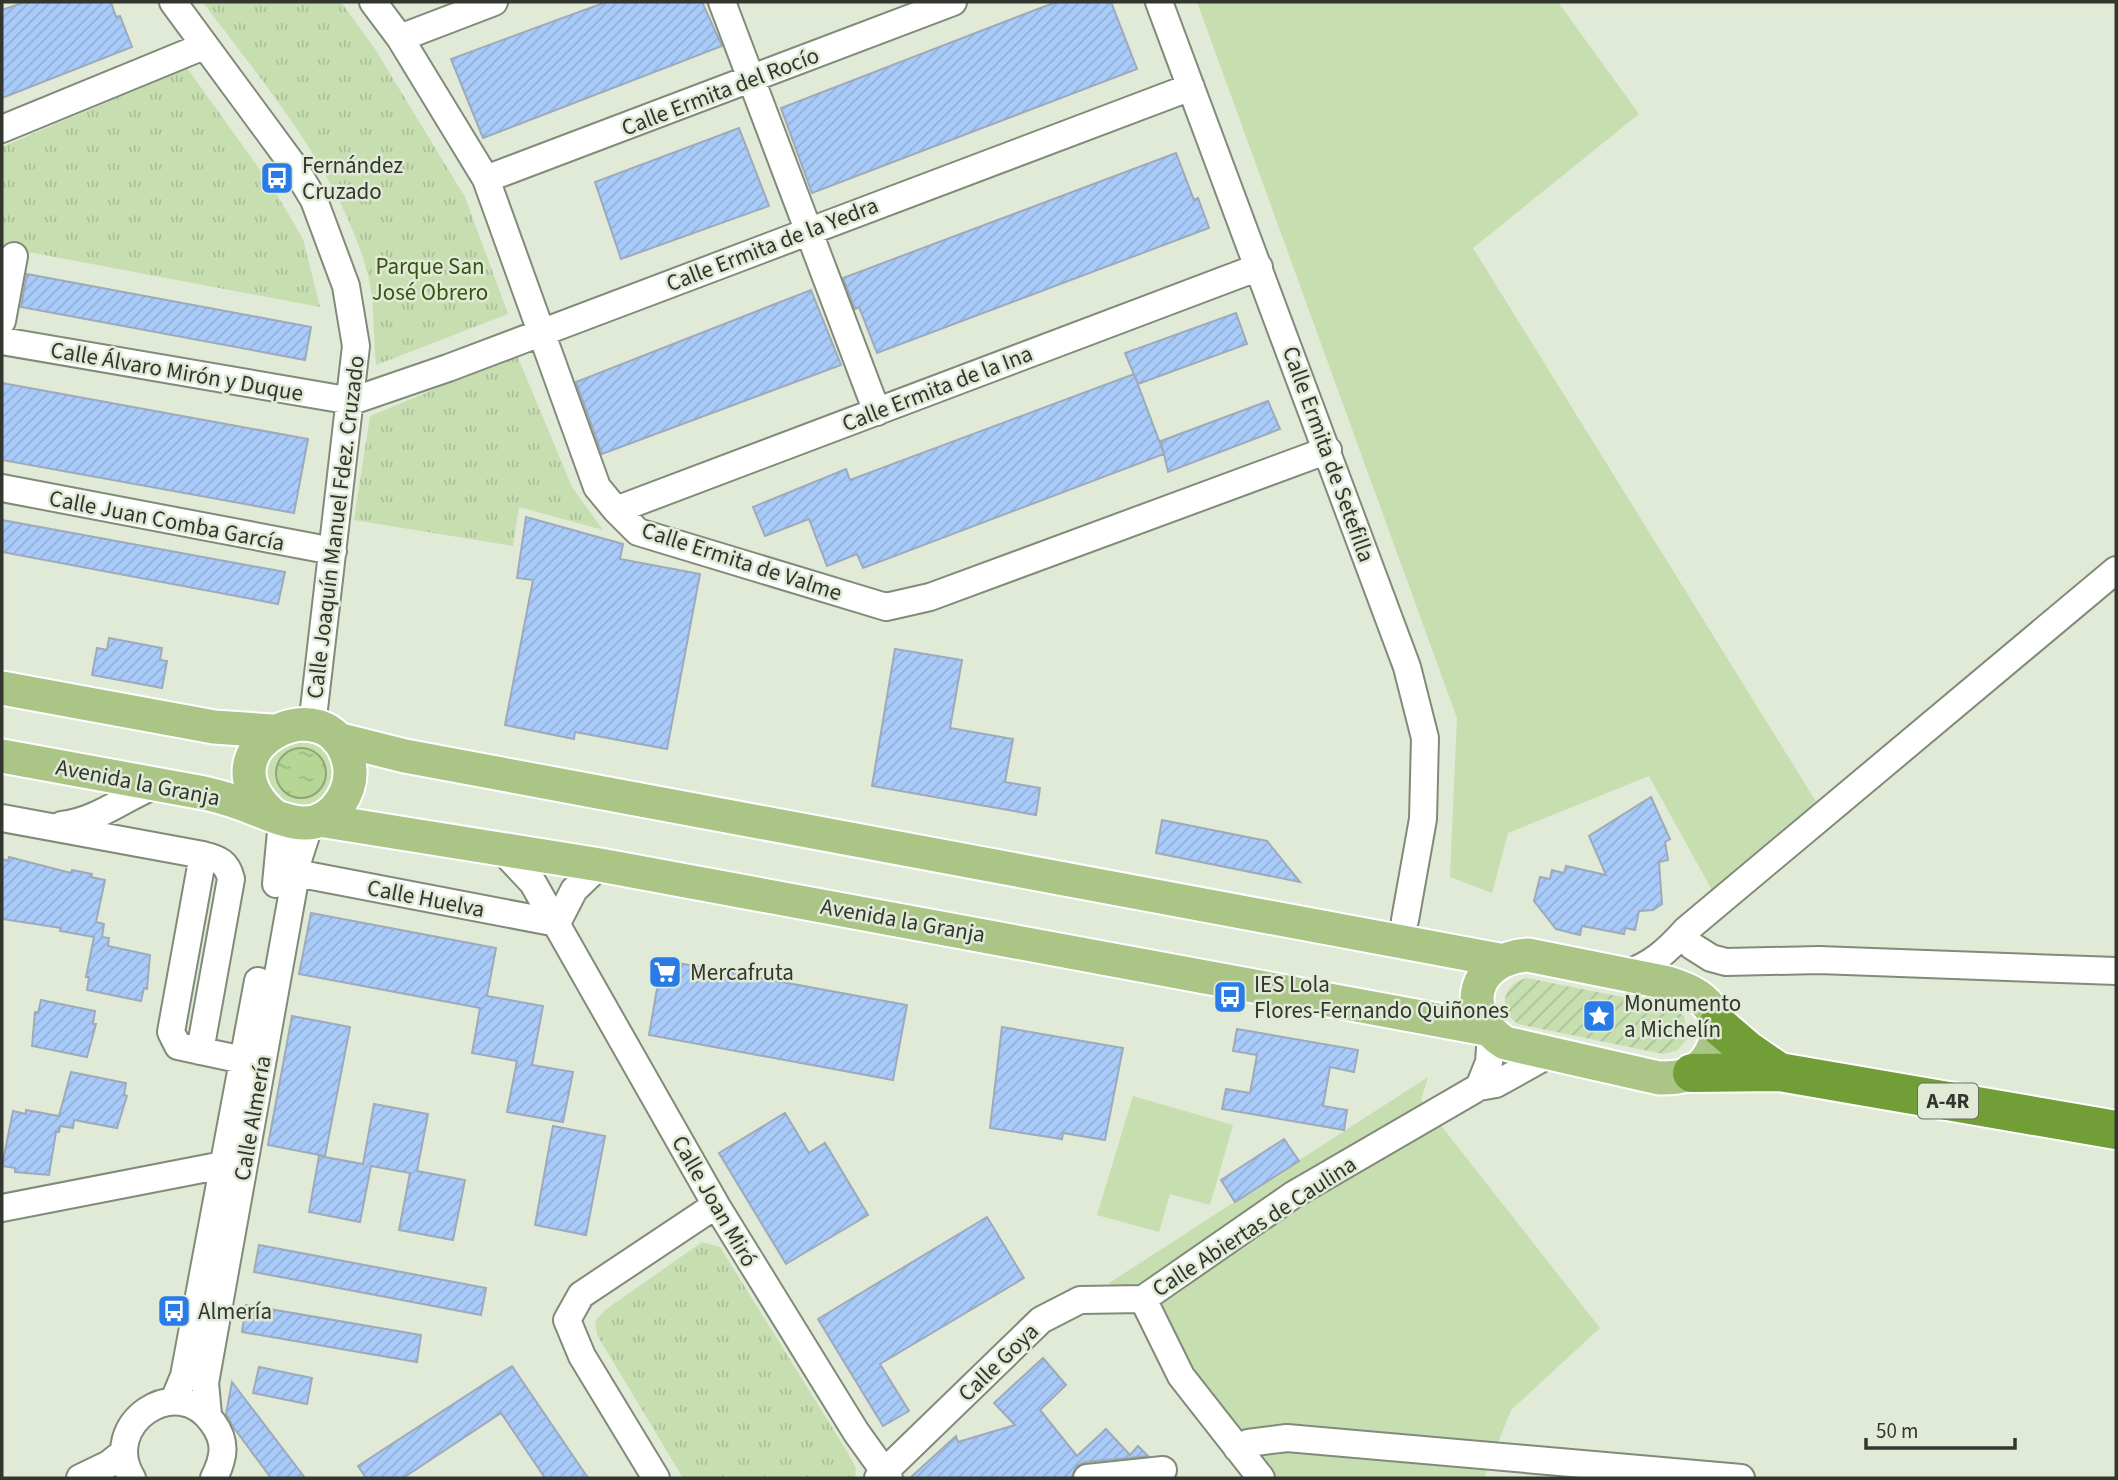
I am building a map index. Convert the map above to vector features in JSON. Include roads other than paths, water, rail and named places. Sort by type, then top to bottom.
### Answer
[{"type":"highway","points":[[1707,1004],[1746,1050],[1779,1072]]},
{"type":"highway","points":[[1692,1073],[1779,1072]]},
{"type":"highway","name":"A-4R","points":[[1779,1072],[2116,1130]]},
{"type":"main road","points":[[2,688],[214,727],[272,731],[299,723],[325,733],[432,761],[1426,948],[1499,960],[1528,955],[1668,983],[1707,1004],[1712,1051],[1692,1073]]},
{"type":"main road","name":"Avenida la Granja","points":[[272,731],[254,752],[250,775],[255,795],[296,820]]},
{"type":"main road","points":[[296,820],[338,807],[350,780],[350,764],[325,733]]},
{"type":"main road","name":"Avenida la Granja","points":[[2,756],[230,799],[296,820],[600,865],[1489,1032],[1505,1043],[1548,1055],[1659,1078],[1677,1078],[1692,1073]]},
{"type":"main road","points":[[1489,1032],[1477,1001],[1485,974],[1499,960]]},
{"type":"street","name":"Calle Joaquín Manuel Fdez. Cruzado","points":[[173,2],[293,165],[314,200],[346,286],[356,346],[352,401],[333,551],[325,733]]},
{"type":"street","name":"Calle Ermita de Valme","points":[[373,2],[400,38],[485,179],[597,487],[638,532],[886,607],[930,597],[1328,450]]},
{"type":"street","points":[[400,38],[494,2]]},
{"type":"street","points":[[722,2],[877,412]]},
{"type":"street","name":"Calle Ermita del Rocío","points":[[485,179],[953,2]]},
{"type":"street","name":"Calle Ermita de Setefilla","points":[[1159,2],[1407,667],[1424,738],[1423,819],[1405,920]]},
{"type":"street","points":[[2,129],[204,46]]},
{"type":"street","name":"Calle Ermita de la Yedra","points":[[352,401],[1191,87]]},
{"type":"street","points":[[2,321],[14,256]]},
{"type":"street","name":"Calle Ermita de la Ina","points":[[616,510],[1259,267]]},
{"type":"street","name":"Calle Álvaro Mirón y Duque","points":[[2,341],[352,401]]},
{"type":"street","name":"Calle Juan Comba García","points":[[2,488],[333,551]]},
{"type":"street","points":[[1625,974],[1650,965],[1704,915],[2116,570]]},
{"type":"street","points":[[50,827],[77,823],[101,814],[128,796],[158,784]]},
{"type":"street","points":[[2,818],[203,855],[171,1032],[178,1046],[243,1060]]},
{"type":"street","name":"Calle Almería","points":[[223,1472],[220,1432],[208,1415],[205,1383],[296,873],[296,820]]},
{"type":"street","name":"Calle Almería","points":[[174,1400],[184,1376],[279,869],[296,820]]},
{"type":"street","name":"Calle Joan Miró","points":[[501,849],[533,883],[716,1205],[883,1477]]},
{"type":"street","points":[[557,923],[574,890],[600,865]]},
{"type":"street","name":"Calle Huelva","points":[[296,873],[557,923]]},
{"type":"street","points":[[1704,915],[1692,946],[1692,962],[1707,1004]]},
{"type":"street","points":[[1376,939],[1394,931],[1405,920],[1411,935],[1426,948]]},
{"type":"street","points":[[1692,946],[1711,958],[1727,962],[1819,960],[2116,971]]},
{"type":"street","points":[[1707,1004],[1717,967],[1727,962]]},
{"type":"street","points":[[1479,1087],[1489,1062],[1489,1032]]},
{"type":"street","name":"Calle Abiertas de Caulina","points":[[1261,1478],[1181,1376],[1143,1298],[1293,1195],[1479,1087],[1496,1084],[1548,1055]]},
{"type":"street","points":[[2,1208],[223,1165]]},
{"type":"street","points":[[656,1478],[582,1356],[567,1320],[580,1295],[716,1205]]},
{"type":"street","name":"Calle Goya","points":[[883,1477],[1041,1320],[1080,1300],[1143,1298]]},
{"type":"street","points":[[132,1478],[127,1470],[124,1452],[130,1425],[141,1412],[174,1400],[186,1402],[208,1415]]},
{"type":"street","points":[[1237,1448],[1248,1443],[1287,1438],[1741,1478]]},
{"type":"street","points":[[80,1478],[109,1464],[124,1452]]},
{"type":"street","points":[[1087,1478],[1163,1469]]},
{"type":"water","points":[[291,749],[311,749],[325,763],[325,783],[311,797],[291,797],[277,783],[277,763]]},
{"type":"place","name":"Fernández Cruzado","points":[[277,178]]},
{"type":"place","name":"Mercafruta","points":[[665,972]]},
{"type":"place","name":"IES Lola Flores-Fernando Quiñones","points":[[1230,997]]},
{"type":"place","name":"Monumento a Michelín","points":[[1599,1016]]},
{"type":"place","name":"Almería","points":[[174,1311]]},
{"type":"park label","name":"Parque San José Obrero","points":[[430,279]]}]
